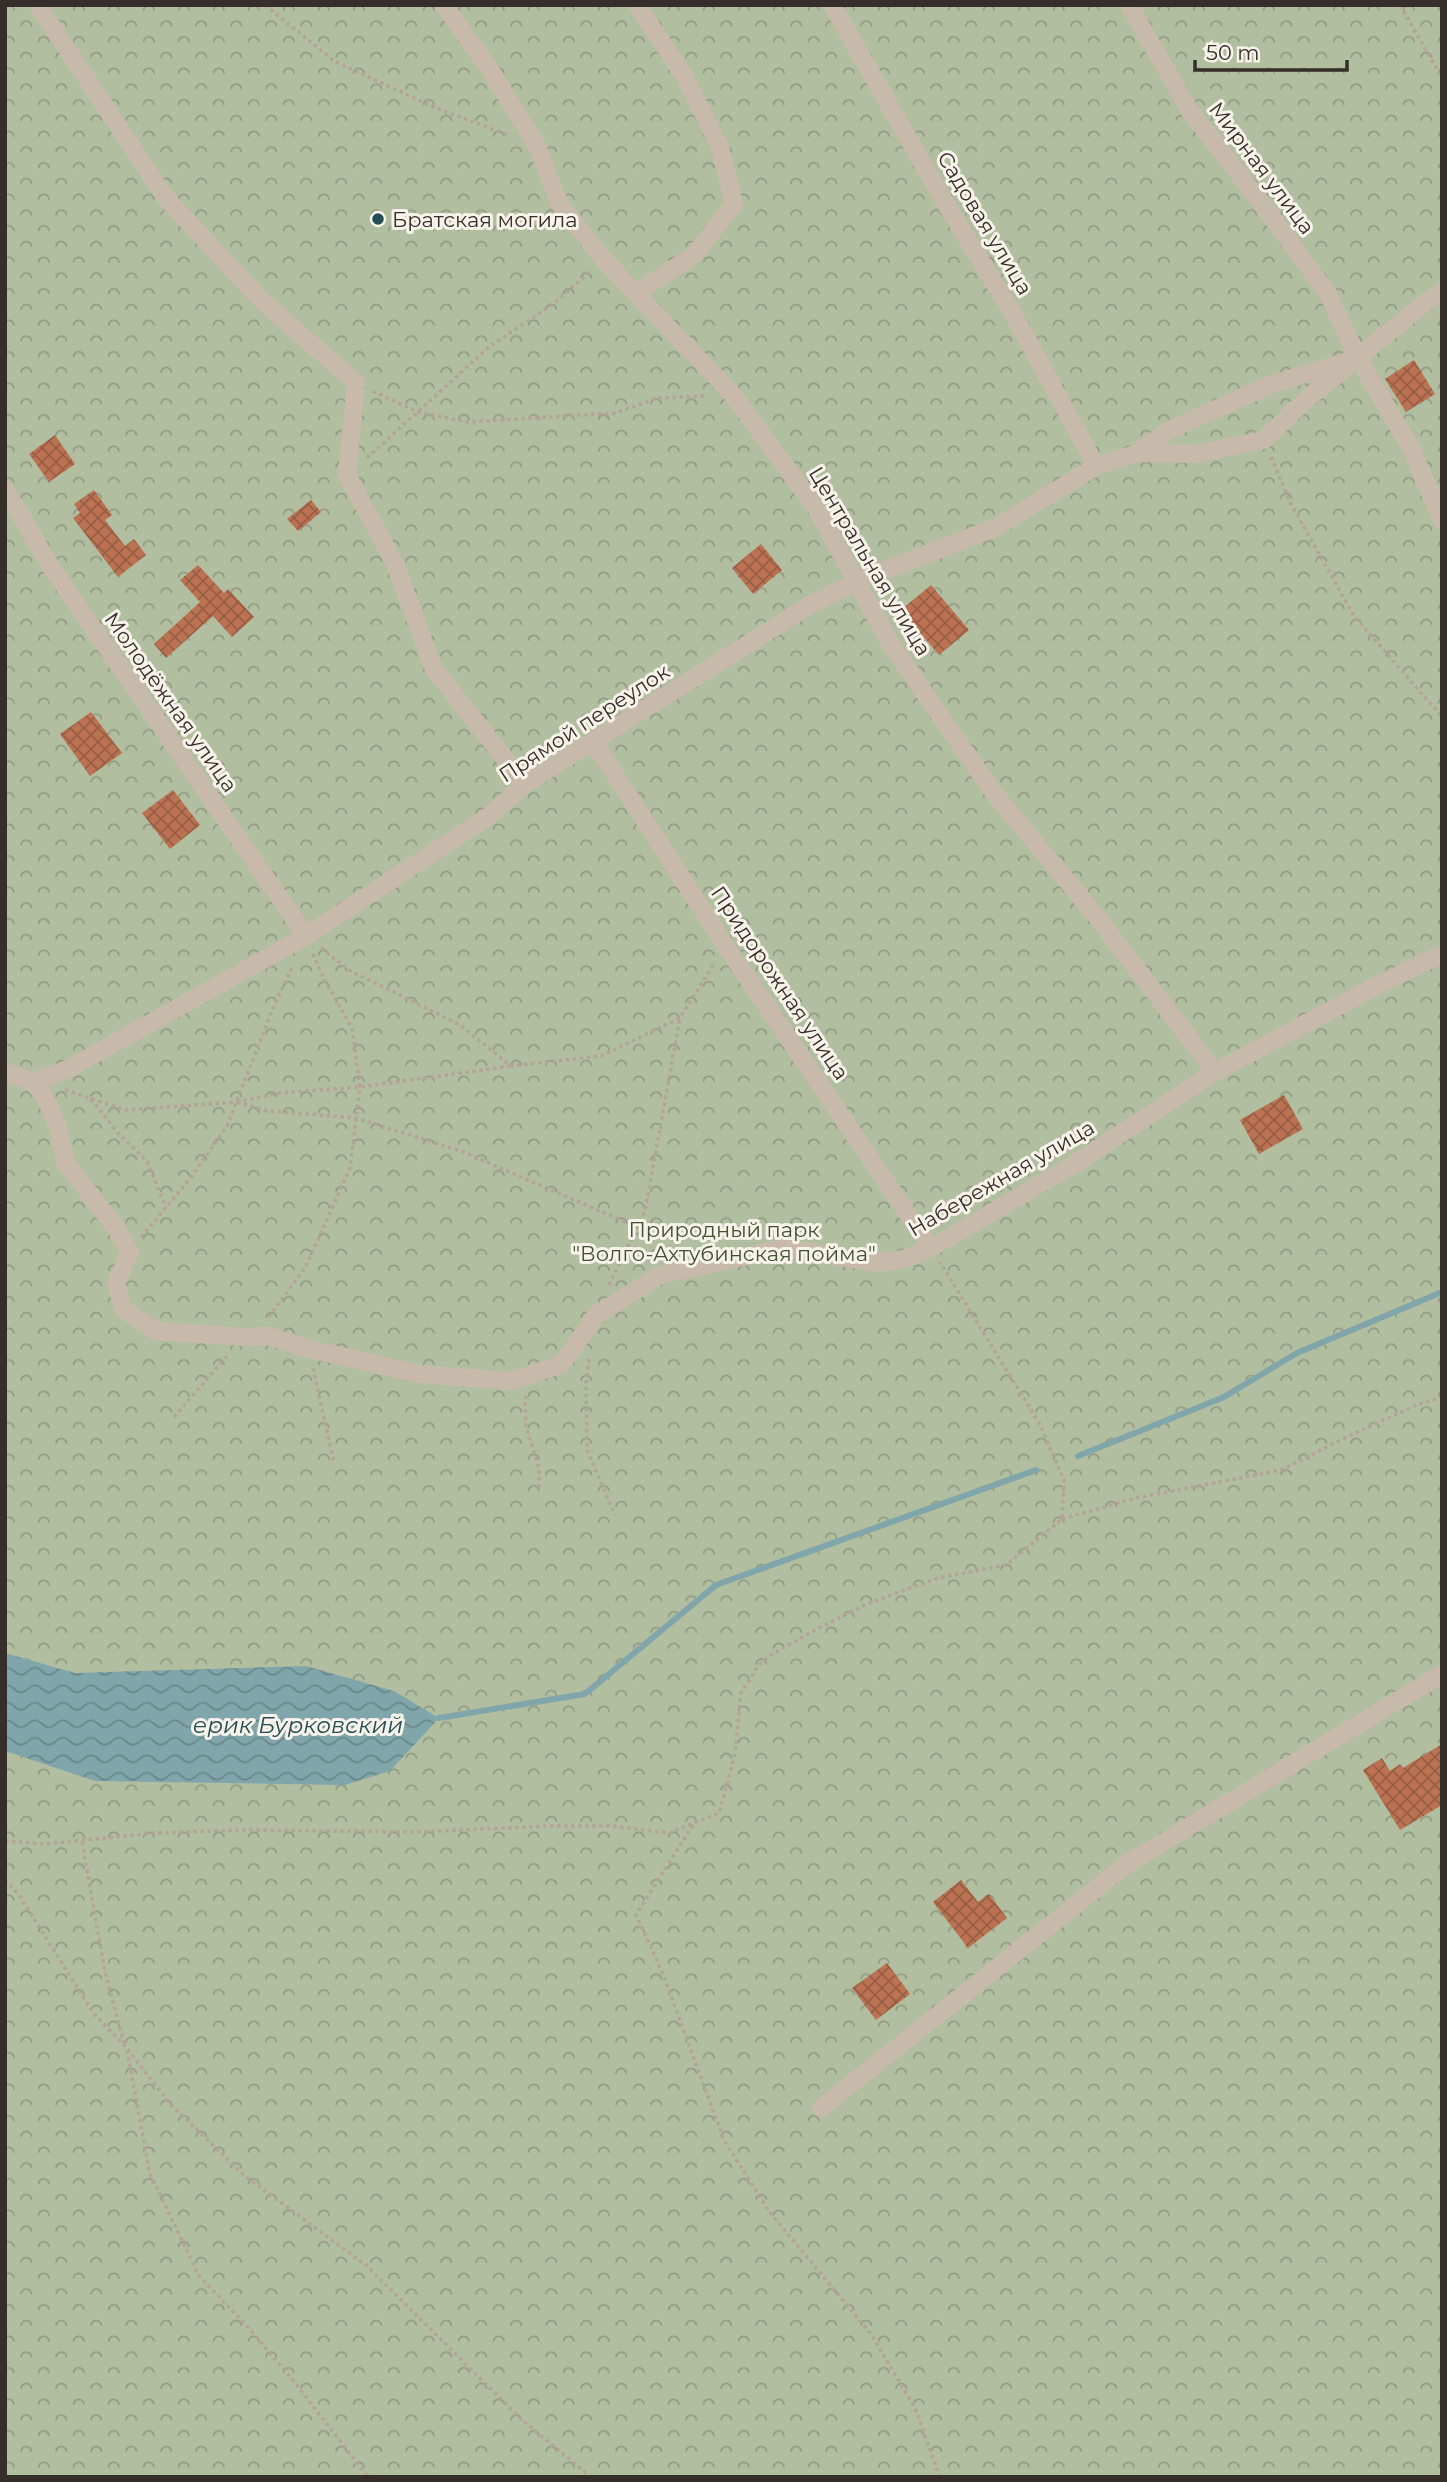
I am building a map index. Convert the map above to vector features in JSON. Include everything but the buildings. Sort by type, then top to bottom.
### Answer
[{"type":"street","points":[[37,5],[165,197],[260,299],[356,383],[347,475],[395,564],[434,669],[526,784]]},
{"type":"street","name":"Центральная улица","points":[[444,5],[491,71],[537,146],[559,203],[604,260],[733,395],[816,508],[890,643],[993,792],[1097,917],[1215,1072]]},
{"type":"street","points":[[636,5],[683,74],[720,147],[734,204],[694,256],[636,293]]},
{"type":"street","name":"Садовая улица","points":[[832,5],[944,201],[1015,317],[1096,466]]},
{"type":"street","name":"Мирная улица","points":[[1129,5],[1190,111],[1328,294],[1358,358],[1413,452],[1442,521]]},
{"type":"street","points":[[1264,440],[1301,403],[1442,292]]},
{"type":"street","name":"Прямой переулок","points":[[1138,453],[1169,430],[1270,385],[1358,358]]},
{"type":"street","name":"Прямой переулок","points":[[33,1082],[68,1069],[306,936],[489,816],[526,784],[810,605],[857,580],[997,527],[1096,466],[1138,453],[1195,454],[1264,440]]},
{"type":"street","name":"Молодёжная улица","points":[[5,489],[51,568],[306,936]]},
{"type":"street","name":"Придорожная улица","points":[[594,742],[725,945],[931,1248]]},
{"type":"street","name":"Набережная улица","points":[[130,1253],[117,1283],[124,1310],[156,1331],[243,1337],[269,1336],[309,1349],[420,1374],[511,1381],[562,1364],[596,1315],[660,1275],[784,1248],[878,1263],[904,1259],[931,1248],[1073,1165],[1215,1072],[1442,954]]},
{"type":"street","points":[[5,1072],[33,1082],[47,1099],[60,1129],[65,1162],[115,1227],[130,1253]]},
{"type":"street","points":[[821,2108],[1127,1864],[1442,1674]]},
{"type":"path","points":[[265,5],[334,61],[436,108],[537,146]]},
{"type":"path","points":[[1400,5],[1442,78]]},
{"type":"path","points":[[347,475],[489,347],[553,304],[604,260]]},
{"type":"path","points":[[356,383],[418,412],[468,422],[615,413],[657,398],[733,395]]},
{"type":"path","points":[[1264,440],[1291,504],[1354,616],[1442,717]]},
{"type":"path","points":[[306,936],[349,970],[460,1025],[511,1066]]},
{"type":"path","points":[[174,1417],[243,1337],[269,1317],[306,1266],[351,1168],[360,1087],[352,1028],[323,977],[306,936]]},
{"type":"path","points":[[130,1253],[189,1180],[227,1126],[271,1013],[306,936]]},
{"type":"path","points":[[596,1315],[645,1211],[680,1018],[725,945]]},
{"type":"path","points":[[33,1082],[125,1110],[237,1102],[280,1093],[360,1087],[601,1056],[680,1018]]},
{"type":"path","points":[[89,1097],[118,1133],[147,1161],[166,1208]]},
{"type":"path","points":[[237,1102],[267,1111],[356,1118],[461,1151],[637,1227],[745,1241]]},
{"type":"path","points":[[931,1248],[1039,1423],[1064,1480],[1062,1519]]},
{"type":"path","points":[[309,1349],[334,1463]]},
{"type":"path","points":[[590,1356],[586,1384],[587,1450],[615,1516]]},
{"type":"path","points":[[540,1490],[539,1468],[527,1427],[525,1399],[547,1369]]},
{"type":"path","points":[[5,1841],[46,1844],[155,1833],[243,1830],[417,1832],[549,1826],[612,1826],[669,1833],[719,1813],[735,1754],[741,1693],[758,1666],[771,1655],[815,1630],[869,1604],[938,1578],[1006,1565],[1062,1519],[1136,1498],[1281,1471],[1353,1434],[1419,1404],[1442,1397]]},
{"type":"path","points":[[694,1824],[636,1915],[663,1974],[724,2140],[768,2210],[871,2334],[915,2408],[940,2477]]},
{"type":"path","points":[[82,1841],[105,1972],[125,2046],[150,2174],[199,2276],[292,2379],[368,2477]]},
{"type":"path","points":[[5,1880],[19,1895],[94,2014],[125,2046],[172,2105],[245,2176],[366,2266],[522,2420],[590,2477]]},
{"type":"green space","name":"Природный парк \"Волго-Ахтубинская пойма\"","points":[[5,5],[1442,5],[1442,2477],[5,2477]]},
{"type":"water","name":"ерик Бурковский","points":[[5,1653],[75,1673],[306,1666],[394,1691],[439,1718],[390,1771],[345,1785],[95,1781],[5,1751]]},
{"type":"waterway","points":[[1078,1456],[1224,1397],[1297,1353],[1442,1292]]},
{"type":"waterway","points":[[439,1718],[585,1694],[716,1585],[1036,1470]]},
{"type":"place","name":"Братская могила","points":[[378,219]]}]
